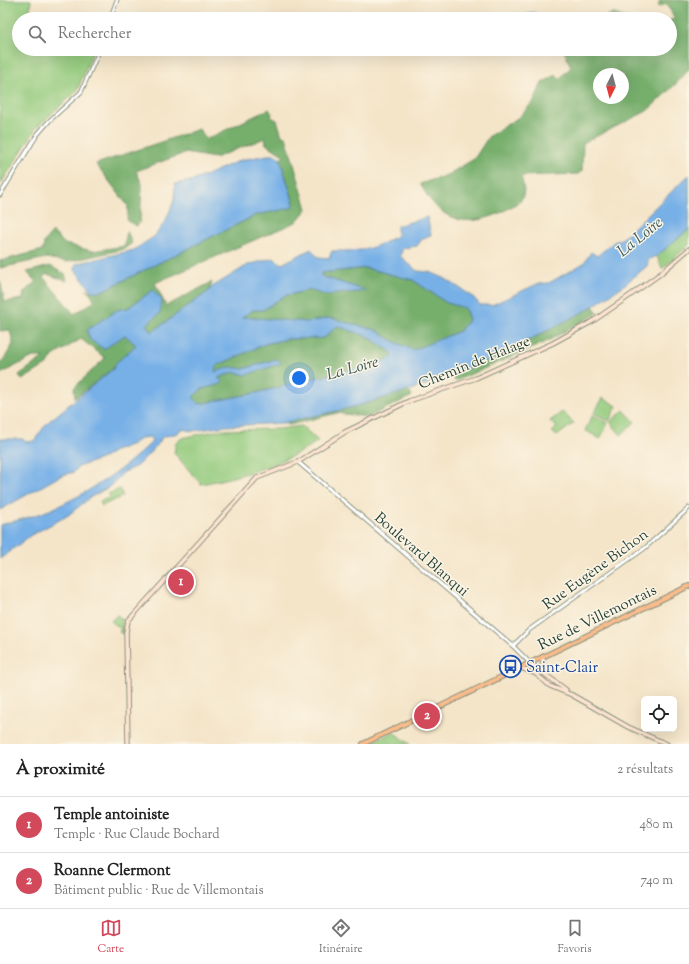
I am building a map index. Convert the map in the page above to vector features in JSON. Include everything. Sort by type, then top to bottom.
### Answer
[{"type":"main road","name":"Chemin de Halage","points":[[128,744],[126,632],[128,621],[257,478],[298,462],[345,432],[388,411],[426,394],[476,378],[563,337],[625,299],[660,274],[689,249]]},
{"type":"main road","name":"Rue de Villemontais","points":[[364,744],[689,586]]},
{"type":"main road","points":[[542,673],[543,657]]},
{"type":"main road","points":[[530,663],[572,695],[628,727],[667,744]]},
{"type":"main road","points":[[530,663],[536,674]]},
{"type":"main road","points":[[520,668],[536,674],[550,686],[572,695]]},
{"type":"street","points":[[113,12],[118,0]]},
{"type":"street","points":[[0,195],[37,135],[49,121],[81,92],[97,56]]},
{"type":"street","name":"Boulevard Blanqui","points":[[298,462],[513,646],[530,663]]},
{"type":"street","name":"Rue Eugène Bichon","points":[[513,646],[529,630],[645,548],[689,508]]},
{"type":"green space","points":[[0,0],[31,0],[30,12],[12,12],[12,56],[91,56],[77,91],[37,127],[0,185]]},
{"type":"green space","points":[[660,0],[689,0],[689,69],[680,80],[647,111],[583,143],[582,171],[578,174],[521,176],[524,191],[523,197],[520,201],[504,211],[481,219],[457,219],[444,213],[432,202],[420,184],[447,175],[474,159],[489,136],[519,117],[534,101],[542,83],[556,75],[560,78],[571,67],[566,56],[677,56],[677,12],[671,12],[667,4],[658,7]]},
{"type":"green space","points":[[269,109],[272,114],[271,117],[277,120],[282,136],[286,137],[307,209],[296,222],[155,283],[166,306],[212,282],[209,291],[152,332],[146,325],[160,313],[153,290],[128,308],[117,310],[125,335],[136,345],[116,363],[114,368],[75,398],[74,388],[105,358],[81,339],[53,356],[48,364],[22,380],[19,375],[44,357],[33,357],[0,374],[0,362],[3,361],[13,344],[10,330],[0,331],[0,281],[5,302],[23,299],[24,292],[36,282],[27,272],[50,266],[65,274],[67,281],[47,274],[43,277],[74,314],[95,301],[87,290],[100,292],[256,215],[291,208],[294,203],[280,159],[285,156],[266,144],[265,138],[215,158],[185,153],[136,171],[142,184],[140,222],[137,226],[127,221],[128,206],[96,164],[199,129],[207,139]]},
{"type":"green space","points":[[689,229],[689,245],[662,269],[657,256]]},
{"type":"green space","points":[[127,231],[132,243],[124,249],[67,262],[46,258],[0,268],[0,261],[43,250],[44,242],[53,232],[65,244],[92,251],[124,246]]},
{"type":"green space","points":[[366,268],[413,280],[447,303],[465,308],[469,319],[460,331],[413,350],[393,341],[376,330],[330,318],[309,322],[241,317],[253,310],[263,310],[284,296],[310,290],[325,295],[366,291],[321,276],[321,273]]},
{"type":"green space","points":[[593,306],[598,313],[544,343],[455,381],[451,375],[523,344]]},
{"type":"green space","points":[[337,326],[367,336],[392,352],[393,357],[377,363],[256,393],[198,404],[193,397],[202,389],[221,384],[217,378],[234,372],[246,375],[276,359],[242,369],[230,367],[215,372],[215,366],[265,344],[287,339],[324,338]]},
{"type":"green space","points":[[408,390],[412,396],[368,417],[337,413],[289,425],[283,423],[350,408]]},
{"type":"green space","points":[[603,398],[617,406],[609,421],[594,413]]},
{"type":"green space","points":[[624,410],[635,422],[621,435],[610,422]]},
{"type":"green space","points":[[562,412],[574,423],[557,436],[552,432],[557,427],[550,421]]},
{"type":"green space","points":[[593,415],[608,423],[600,439],[585,430]]},
{"type":"green space","points":[[302,426],[318,441],[291,457],[276,463],[247,473],[216,481],[201,484],[174,453],[176,443],[182,438],[220,430],[278,429]]},
{"type":"green space","points":[[120,489],[123,496],[102,506],[100,501],[109,498],[108,494]]},
{"type":"green space","points":[[117,615],[122,619],[123,634],[119,632],[121,629],[111,621]]},
{"type":"green space","points":[[393,732],[410,744],[370,744],[370,743]]},
{"type":"water","points":[[276,155],[280,159],[294,204],[291,208],[256,215],[100,292],[92,291],[75,270],[76,264],[134,250],[155,236],[166,220],[174,201],[175,184],[195,180],[241,160]]},
{"type":"water","name":"La Loire","points":[[689,175],[689,229],[657,256],[649,259],[647,266],[623,286],[587,310],[492,359],[414,389],[350,408],[283,423],[225,426],[193,431],[181,429],[178,433],[162,437],[159,443],[137,466],[124,472],[109,487],[91,497],[67,516],[31,535],[0,559],[0,525],[42,513],[86,492],[114,474],[151,443],[152,440],[150,437],[141,438],[133,444],[112,452],[106,457],[78,467],[74,472],[60,476],[0,510],[0,439],[23,439],[26,442],[34,441],[47,423],[114,368],[116,363],[136,345],[125,335],[104,349],[90,340],[87,330],[117,310],[128,308],[153,290],[162,300],[160,313],[146,325],[152,332],[209,291],[212,287],[248,265],[273,258],[282,264],[311,249],[318,257],[329,258],[332,251],[366,249],[379,245],[397,236],[397,226],[427,217],[431,235],[422,239],[417,246],[403,248],[400,256],[417,271],[430,272],[444,278],[472,296],[480,305],[492,305],[537,284],[549,283],[584,263],[591,252],[597,256],[614,242],[623,238]],"holes":[[[366,268],[413,280],[447,303],[465,308],[469,319],[460,331],[413,350],[393,341],[376,330],[330,318],[309,322],[242,317],[253,310],[263,310],[284,296],[309,290],[325,295],[367,291],[321,276],[321,273]],[[337,326],[367,336],[391,352],[393,357],[377,363],[256,393],[199,404],[193,397],[202,389],[221,384],[223,381],[218,378],[234,372],[246,375],[282,363],[276,359],[243,369],[230,367],[215,372],[216,366],[265,344],[287,339],[324,338]]]},
{"type":"place","name":"Temple antoiniste","points":[[181,582]]},
{"type":"place","name":"Saint-Clair","points":[[511,667]]},
{"type":"place","name":"Roanne Clermont","points":[[427,716]]}]
